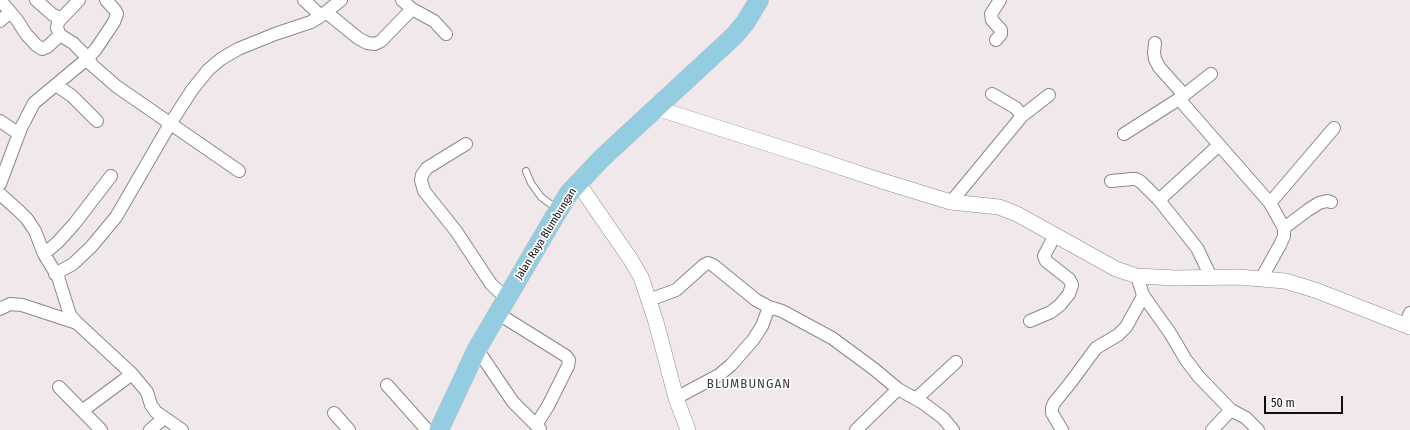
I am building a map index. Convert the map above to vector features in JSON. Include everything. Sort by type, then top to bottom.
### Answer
[{"type":"main road","name":"Jalan Raya Blumbungan","points":[[439,430],[477,349],[558,210],[570,193],[602,158],[734,36],[745,23],[759,0]]},
{"type":"street","points":[[0,0],[26,34],[42,49],[47,47],[60,35]]},
{"type":"street","points":[[36,0],[53,15],[61,18]]},
{"type":"street","points":[[78,0],[58,22],[57,28],[60,35],[73,44],[88,58],[92,65],[116,86],[239,170]]},
{"type":"street","points":[[0,184],[19,134],[34,103],[88,58],[105,37],[117,14],[106,0]]},
{"type":"street","points":[[304,0],[366,43],[375,44],[381,41],[412,9]]},
{"type":"street","points":[[56,276],[73,264],[91,247],[116,217],[170,124],[192,90],[208,70],[221,59],[238,50],[275,34],[303,26],[324,14],[341,0]]},
{"type":"street","points":[[402,0],[412,9],[434,21],[446,34]]},
{"type":"street","points":[[996,40],[1001,34],[1002,30],[992,20],[991,14],[1000,0]]},
{"type":"street","points":[[0,21],[10,12]]},
{"type":"street","points":[[1155,43],[1154,53],[1158,67],[1219,145],[1270,203],[1284,228],[1284,236],[1280,245],[1261,279]]},
{"type":"street","points":[[1124,134],[1181,97],[1211,74]]},
{"type":"street","points":[[56,85],[72,96],[97,121]]},
{"type":"street","points":[[992,94],[1016,108],[1022,116]]},
{"type":"street","points":[[951,202],[1022,116],[1049,95]]},
{"type":"street","points":[[656,108],[951,202],[999,207],[1017,214],[1116,269],[1137,276],[1176,278],[1211,277],[1284,281],[1408,322]]},
{"type":"street","points":[[0,121],[19,134]]},
{"type":"street","points":[[1270,203],[1334,128]]},
{"type":"street","points":[[466,144],[427,168],[422,175],[421,180],[424,192],[456,231],[491,284],[502,306],[566,356],[569,360],[568,366],[539,427],[513,402],[477,349]]},
{"type":"street","points":[[1159,200],[1219,145]]},
{"type":"street","points":[[44,254],[58,242],[75,223],[111,176]]},
{"type":"street","points":[[1111,181],[1136,179],[1141,182],[1159,200],[1197,248],[1211,277]]},
{"type":"street","points":[[578,183],[641,277],[649,300],[676,398],[688,430]]},
{"type":"street","points":[[0,194],[27,219],[35,231],[74,319],[132,374],[147,392],[151,405],[156,412],[182,430]]},
{"type":"street","points":[[1284,228],[1319,203],[1327,201],[1331,202]]},
{"type":"street","points":[[1030,321],[1051,312],[1060,305],[1069,294],[1072,285],[1069,279],[1046,261],[1044,256],[1055,235]]},
{"type":"street","points":[[649,300],[676,290],[708,263],[713,265],[756,300],[769,307],[782,311],[832,338],[898,389],[917,398],[943,418],[953,430]]},
{"type":"street","points":[[1137,276],[1143,295],[1170,332],[1199,377],[1231,410],[1246,418],[1258,430]]},
{"type":"street","points":[[1062,430],[1052,414],[1054,403],[1072,382],[1096,348],[1118,335],[1126,327],[1143,295]]},
{"type":"street","points":[[0,309],[10,304],[22,305],[74,319]]},
{"type":"street","points":[[676,398],[719,375],[735,361],[753,340],[762,326],[769,307]]},
{"type":"street","points":[[917,398],[956,362]]},
{"type":"street","points":[[82,411],[132,374]]},
{"type":"street","points":[[387,385],[427,430]]},
{"type":"street","points":[[59,386],[101,430]]},
{"type":"street","points":[[862,428],[898,389]]},
{"type":"street","points":[[1212,430],[1231,410]]},
{"type":"street","points":[[334,413],[349,430]]},
{"type":"street","points":[[150,430],[164,418]]},
{"type":"lane","points":[[526,171],[531,183],[541,197],[558,210]]},
{"type":"district","name":"BLUMBUNGAN","points":[[749,384]]}]
